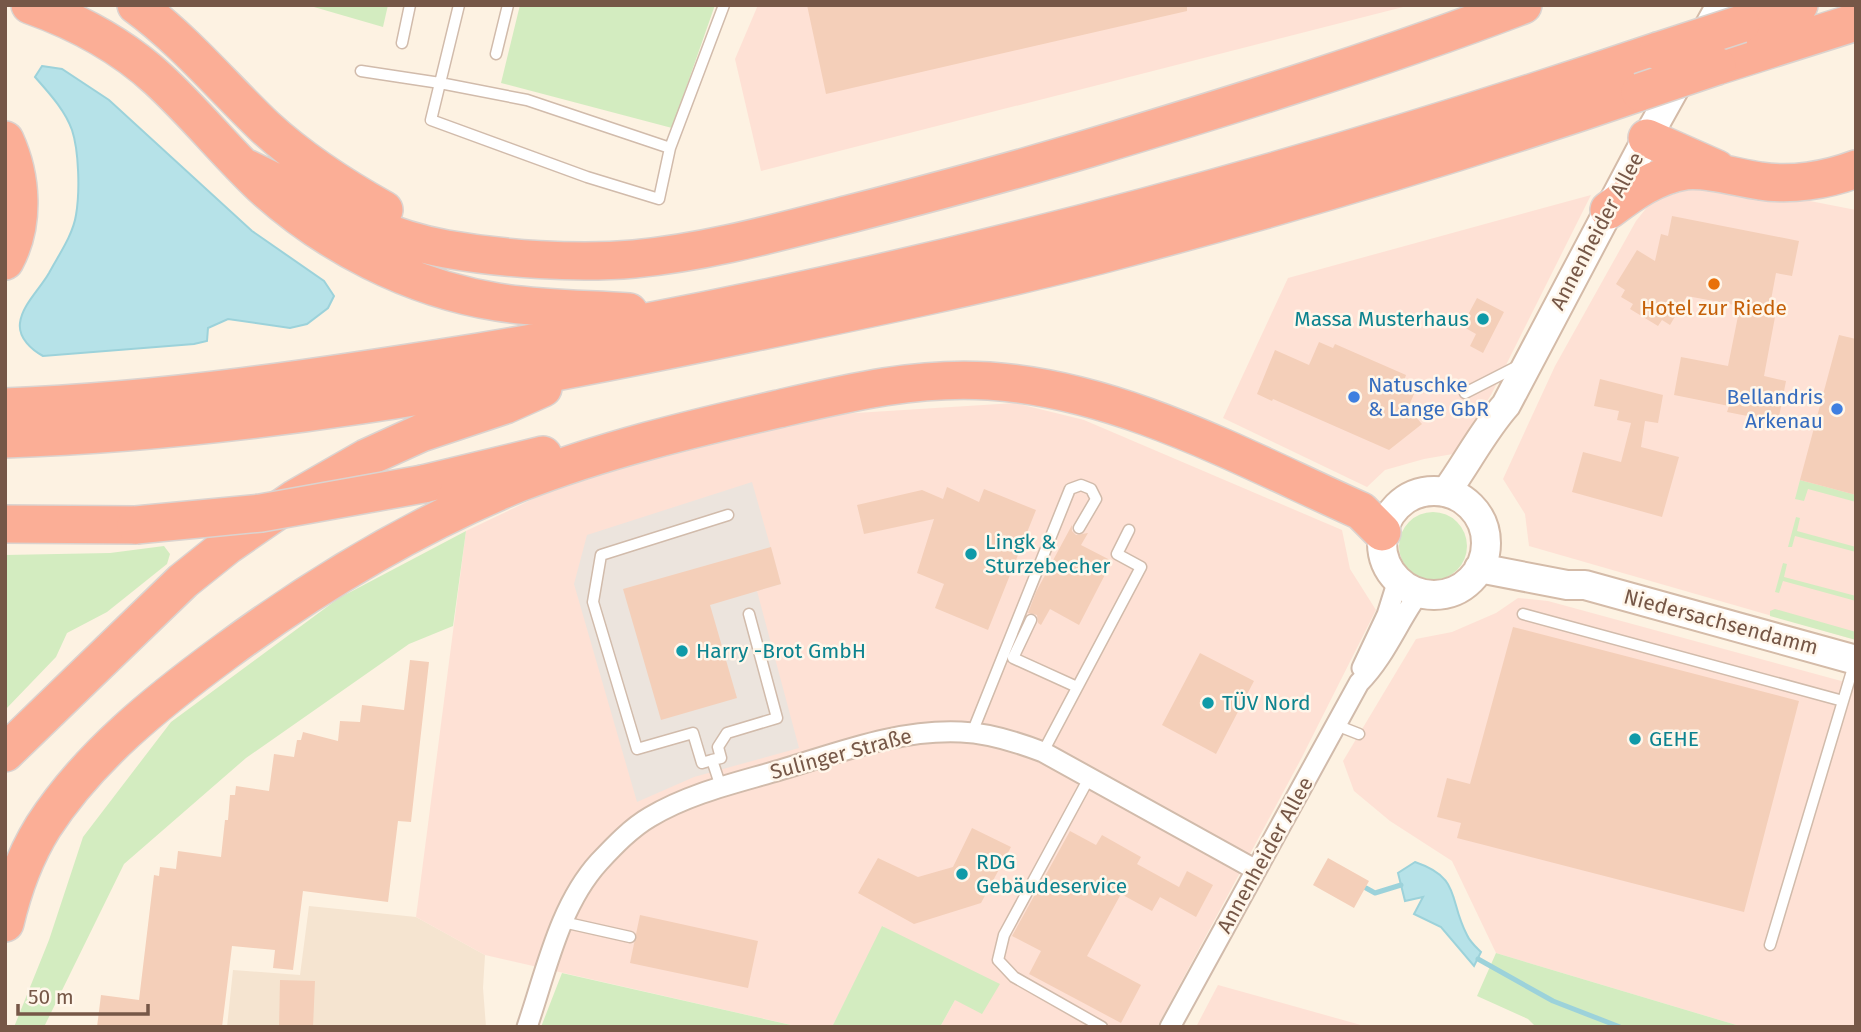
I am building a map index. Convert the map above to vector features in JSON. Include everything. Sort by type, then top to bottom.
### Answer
[{"type":"highway","points":[[30,5],[76,23],[135,60],[186,107],[242,166],[294,212],[335,241],[373,262],[435,287],[499,302],[683,315]]},
{"type":"highway","points":[[136,5],[177,38],[265,127],[322,173],[382,209],[416,225],[467,244],[516,256]]},
{"type":"highway","points":[[242,166],[376,229],[408,240],[477,254],[584,260],[631,259],[680,253],[764,236],[976,182],[1315,80],[1524,5]]},
{"type":"highway","points":[[5,439],[211,424],[343,407],[592,366],[904,301],[1097,256],[1452,154],[1640,92],[1689,59],[1731,14],[1799,5]]},
{"type":"highway","points":[[5,407],[206,392],[345,374],[553,340],[683,315],[1107,218],[1355,148],[1526,96],[1856,22]]},
{"type":"highway","points":[[1647,138],[1730,175]]},
{"type":"highway","points":[[5,140],[13,157],[20,202],[13,246],[5,261]]},
{"type":"highway","points":[[1609,210],[1654,180],[1688,171],[1730,175],[1763,182],[1809,181],[1856,169]]},
{"type":"highway","points":[[5,753],[183,581],[228,545],[296,499],[366,458],[421,433],[505,405],[592,366]]},
{"type":"highway","points":[[5,524],[136,524],[261,513],[423,484],[562,450],[699,427],[883,387],[956,380],[1019,383],[1088,397],[1169,425],[1361,511],[1382,532]]},
{"type":"highway","points":[[5,923],[18,879],[31,849],[50,818],[86,771],[155,707],[262,626],[372,555],[474,503],[520,483],[592,458],[699,427]]},
{"type":"main road","name":"Annenheider Allee","points":[[1458,498],[1469,460],[1489,424],[1506,405],[1689,59]]},
{"type":"main road","points":[[1431,490],[1458,498],[1482,522],[1482,556],[1463,586],[1452,591],[1441,594],[1408,587],[1387,566],[1382,550],[1382,532],[1394,508],[1416,493],[1431,490]]},
{"type":"main road","name":"Niedersachsendamm","points":[[1482,556],[1567,585],[1585,585],[1855,659]]},
{"type":"street","name":"Annenheider Allee","points":[[1170,1027],[1359,682],[1375,667],[1407,609],[1408,587]]},
{"type":"street","name":"Sulinger Straße","points":[[527,1027],[563,922],[597,864],[650,816],[720,787],[897,737],[972,733],[1024,744],[1256,870]]},
{"type":"lane","points":[[402,43],[410,5]]},
{"type":"lane","points":[[459,5],[431,120],[587,177],[659,199],[670,148],[724,5]]},
{"type":"lane","points":[[496,54],[508,5]]},
{"type":"lane","points":[[361,71],[527,100],[670,148]]},
{"type":"lane","points":[[1465,393],[1529,361]]},
{"type":"lane","points":[[972,733],[1070,489],[1081,485],[1091,489],[1096,499],[1079,528]]},
{"type":"lane","points":[[728,515],[601,555],[593,602],[637,749],[693,733],[702,763],[721,758],[718,747],[727,733],[777,718],[749,614]]},
{"type":"lane","points":[[1043,752],[1141,566],[1117,554],[1129,530]]},
{"type":"lane","points":[[1523,614],[1843,701]]},
{"type":"lane","points":[[1031,620],[1013,658],[1077,687]]},
{"type":"lane","points":[[1769,945],[1855,659]]},
{"type":"lane","points":[[1336,725],[1359,734]]},
{"type":"lane","points":[[712,760],[720,787]]},
{"type":"lane","points":[[1088,778],[1004,935],[998,960],[1014,977],[1102,1027]]},
{"type":"lane","points":[[563,922],[630,937]]},
{"type":"shaded area","points":[[758,5],[1411,5],[761,171],[735,59]]},
{"type":"shaded area","points":[[1700,186],[1856,210],[1856,640],[1529,546],[1525,514],[1503,479],[1555,366],[1636,221],[1652,201]]},
{"type":"shaded area","points":[[1591,195],[1491,395],[1453,454],[1385,470],[1367,487],[1223,418],[1288,278]]},
{"type":"shaded area","points":[[1015,403],[1084,420],[1342,530],[1350,569],[1376,610],[1301,759],[1157,1027],[940,1027],[955,1000],[883,926],[832,1027],[800,1027],[485,955],[416,917],[466,531],[587,473],[808,416]]},
{"type":"shaded area","points":[[752,482],[781,584],[757,591],[799,748],[694,777],[637,802],[574,584],[587,535]]},
{"type":"shaded area","points":[[1518,598],[1548,601],[1856,685],[1855,1027],[1743,1027],[1496,953],[1452,861],[1390,821],[1354,791],[1343,761],[1416,639],[1452,632],[1496,613]]},
{"type":"shaded area","points":[[309,906],[416,917],[485,955],[483,988],[486,1027],[227,1027],[233,970],[300,975]]},
{"type":"shaded area","points":[[1218,985],[1368,1027],[1196,1027]]},
{"type":"green space","points":[[307,5],[388,5],[383,27]]},
{"type":"green space","points":[[520,5],[715,5],[672,128],[501,83]]},
{"type":"green space","points":[[1800,480],[1856,495],[1856,502],[1808,489],[1804,501],[1795,499]]},
{"type":"green space","points":[[1440,512],[1461,527],[1467,539],[1465,559],[1457,570],[1440,580],[1426,580],[1409,570],[1401,559],[1399,539],[1409,522],[1420,514]]},
{"type":"green space","points":[[1796,517],[1800,518],[1797,531],[1856,547],[1856,552],[1795,536],[1792,547],[1788,547]]},
{"type":"green space","points":[[466,531],[453,626],[409,644],[246,758],[124,864],[44,1027],[14,1027],[49,940],[83,837],[171,722],[339,598]]},
{"type":"green space","points":[[164,546],[170,554],[167,564],[107,612],[67,633],[56,657],[5,710],[5,555],[110,553]]},
{"type":"green space","points":[[1783,563],[1787,564],[1784,577],[1856,596],[1856,601],[1783,581],[1779,593],[1775,592]]},
{"type":"green space","points":[[1775,609],[1856,632],[1856,640],[1770,616],[1770,611]]},
{"type":"green space","points":[[882,926],[1000,984],[982,1014],[955,1000],[940,1027],[832,1027]]},
{"type":"green space","points":[[1496,953],[1743,1027],[1536,1027],[1528,1019],[1477,996]]},
{"type":"green space","points":[[562,973],[800,1027],[541,1027]]},
{"type":"water","points":[[42,66],[62,69],[109,100],[252,231],[324,281],[334,296],[328,308],[307,324],[290,328],[228,319],[208,328],[207,341],[194,344],[43,356],[34,350],[21,334],[21,316],[69,238],[78,195],[77,160],[72,130],[61,109],[35,77]]},
{"type":"water","points":[[1415,862],[1440,875],[1452,891],[1467,935],[1481,952],[1474,966],[1441,927],[1414,914],[1423,897],[1405,901],[1398,873]]},
{"type":"building","points":[[807,5],[1187,5],[1187,11],[826,94]]},
{"type":"building","points":[[1672,216],[1799,241],[1792,276],[1776,273],[1768,316],[1775,317],[1764,376],[1786,381],[1778,422],[1727,412],[1729,406],[1674,395],[1681,357],[1728,366],[1740,306],[1687,296],[1670,325],[1662,320],[1658,326],[1630,309],[1633,304],[1621,297],[1625,290],[1616,284],[1637,250],[1655,261],[1661,234],[1668,236]]},
{"type":"building","name":"Massa Musterhaus","points":[[1477,298],[1504,312],[1483,353],[1470,346],[1476,334],[1462,326]]},
{"type":"building","name":"Bellandris Arkenau","points":[[1839,335],[1856,339],[1856,495],[1800,480]]},
{"type":"building","name":"Natuschke & Lange GbR","points":[[1319,342],[1333,348],[1335,344],[1406,375],[1404,381],[1417,387],[1408,408],[1422,424],[1389,450],[1257,394],[1275,350],[1309,365]]},
{"type":"building","points":[[1600,379],[1663,395],[1658,423],[1645,421],[1641,447],[1679,457],[1662,517],[1572,492],[1583,452],[1621,462],[1631,423],[1617,420],[1619,411],[1594,406]]},
{"type":"building","name":"Lingk & Sturzebecher","points":[[947,487],[979,502],[984,489],[1036,510],[988,630],[935,608],[944,584],[917,573],[934,519],[864,534],[857,505],[922,490],[943,499]]},
{"type":"building","points":[[1072,525],[1072,531],[1076,535],[1088,533],[1081,545],[1112,561],[1079,625],[1050,609],[1041,625],[1037,615],[1028,613],[1036,592]]},
{"type":"building","name":"Harry -Brot GmbH","points":[[771,547],[781,584],[710,605],[737,698],[661,720],[623,589]]},
{"type":"building","name":"GEHE","points":[[1513,627],[1799,701],[1744,912],[1457,838],[1461,823],[1437,817],[1447,778],[1470,784]]},
{"type":"building","name":"TÜV Nord","points":[[1200,653],[1254,681],[1216,754],[1162,725]]},
{"type":"building","points":[[410,660],[429,662],[411,822],[398,821],[388,902],[303,891],[293,970],[273,968],[275,950],[232,946],[222,1027],[97,1027],[101,995],[139,1000],[154,875],[159,876],[160,867],[176,869],[178,851],[221,857],[230,795],[235,795],[236,786],[269,791],[274,754],[294,757],[297,740],[301,740],[303,732],[338,741],[340,721],[360,722],[362,705],[404,710]]},
{"type":"building","name":"RDG Gebäudeservice","points":[[972,828],[1011,847],[981,903],[914,924],[858,893],[878,858],[918,877],[953,867]]},
{"type":"building","points":[[1070,831],[1096,845],[1102,835],[1141,857],[1137,864],[1179,887],[1187,871],[1213,885],[1196,917],[1160,897],[1152,911],[1121,894],[1087,956],[1141,985],[1121,1023],[1029,974],[1041,951],[1012,936]]},
{"type":"building","points":[[1328,858],[1369,881],[1354,908],[1313,885]]},
{"type":"building","points":[[640,915],[758,941],[748,988],[630,963]]},
{"type":"building","points":[[280,980],[315,981],[313,1027],[279,1027]]},
{"type":"waterway","points":[[1366,888],[1375,893],[1401,885]]},
{"type":"waterway","points":[[1478,959],[1553,1001],[1620,1027]]},
{"type":"place","name":"Hotel zur Riede","points":[[1714,284]]},
{"type":"place","name":"Massa Musterhaus","points":[[1483,319]]},
{"type":"place","name":"Natuschke & Lange GbR","points":[[1354,397]]},
{"type":"place","name":"Bellandris Arkenau","points":[[1837,409]]},
{"type":"place","name":"Lingk & Sturzebecher","points":[[971,554]]},
{"type":"place","name":"Harry -Brot GmbH","points":[[682,651]]},
{"type":"place","name":"TÜV Nord","points":[[1208,703]]},
{"type":"place","name":"GEHE","points":[[1635,739]]},
{"type":"place","name":"RDG Gebäudeservice","points":[[962,874]]}]
